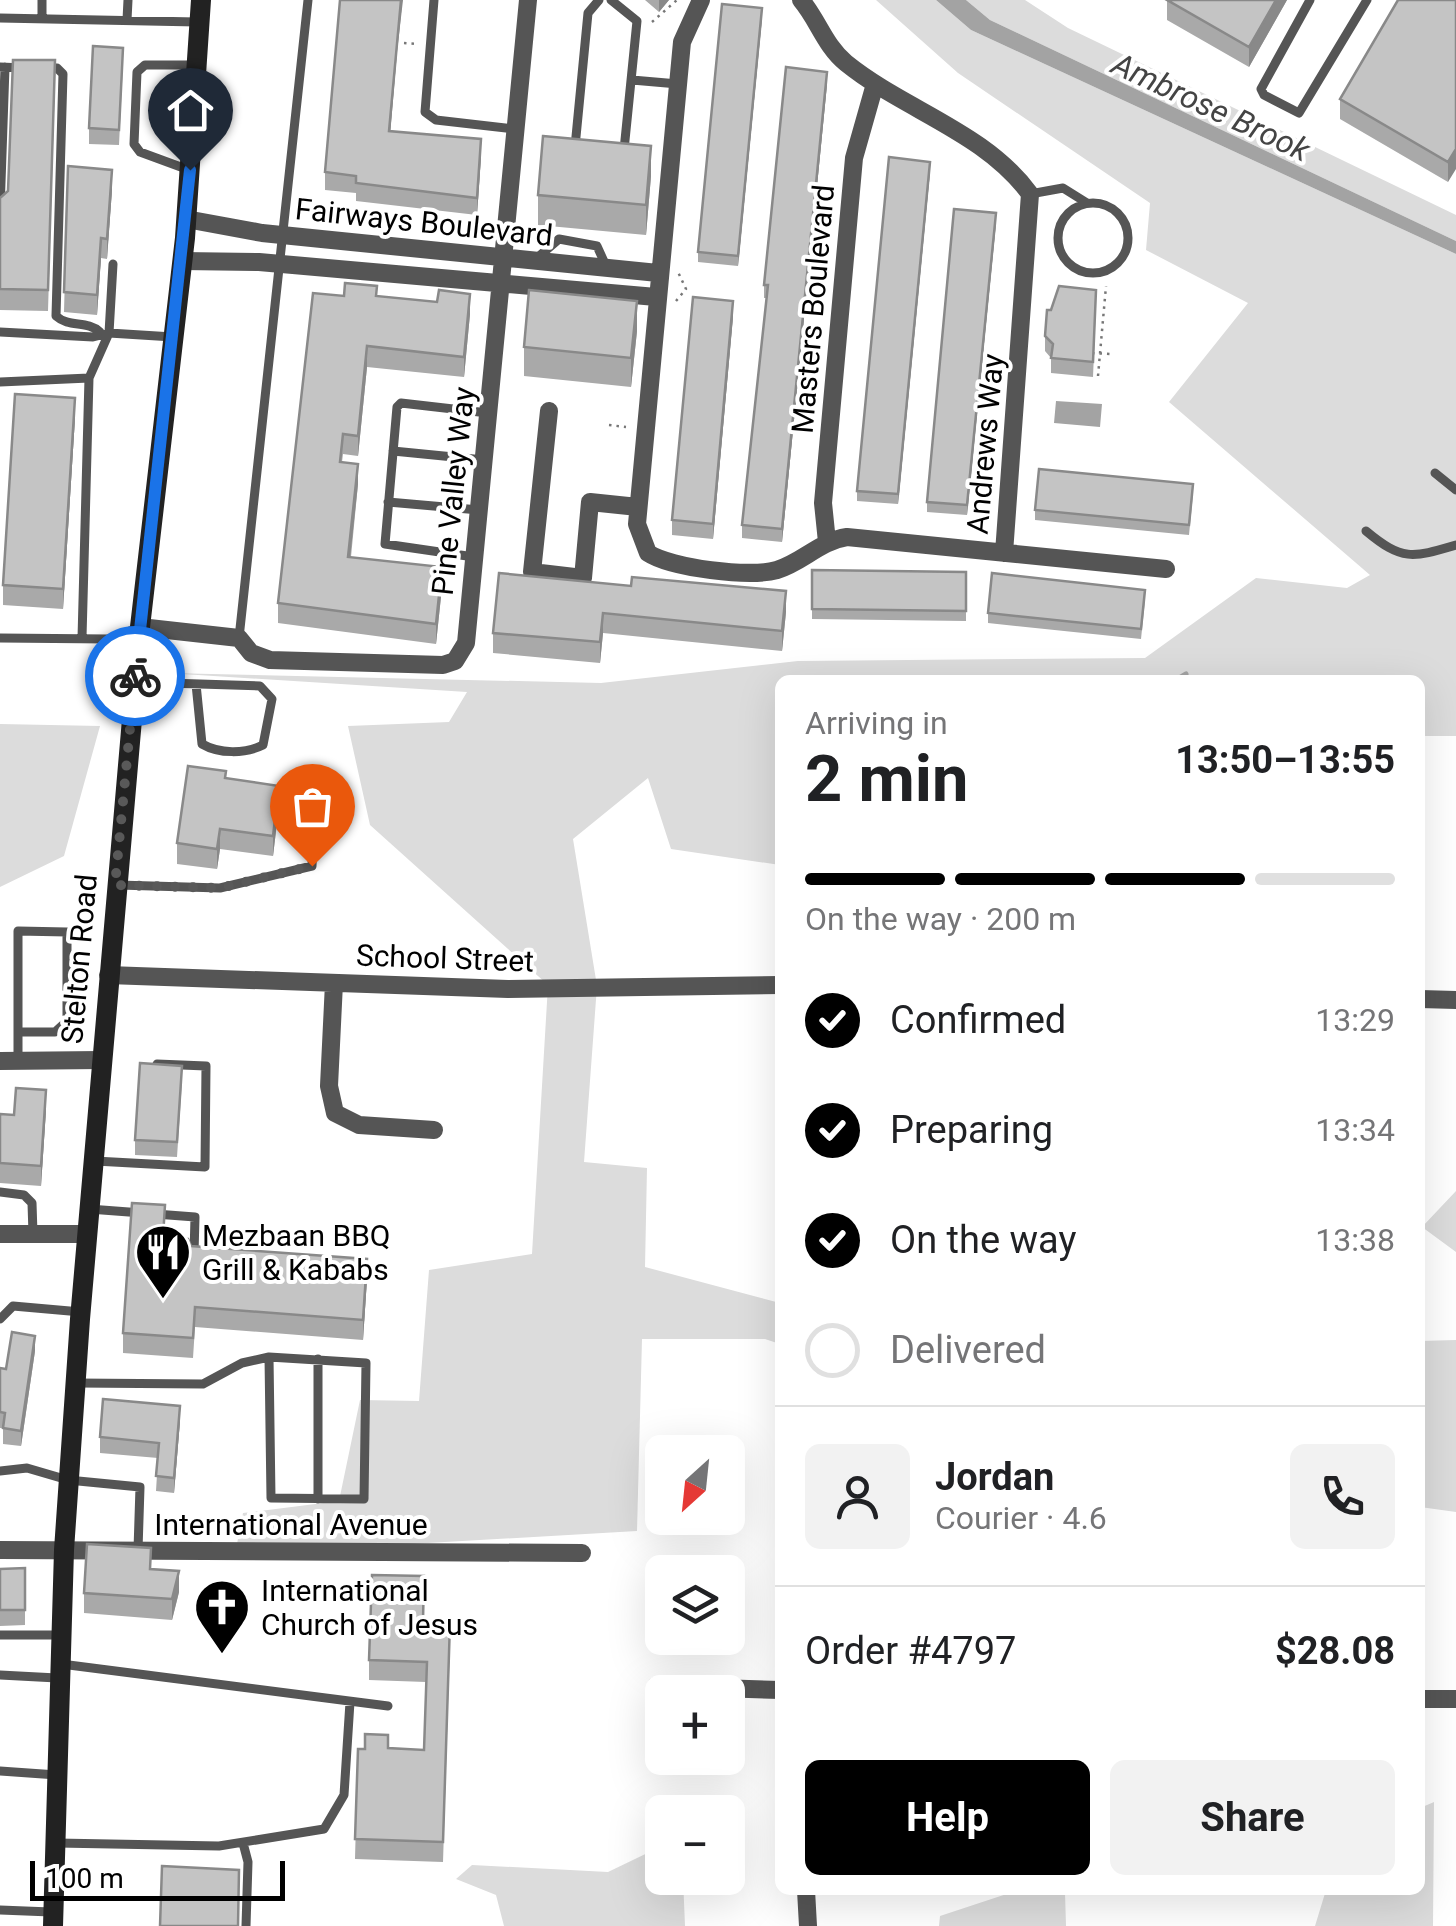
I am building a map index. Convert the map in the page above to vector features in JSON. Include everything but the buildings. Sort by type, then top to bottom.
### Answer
[{"type":"main road","name":"Stelton Road","points":[[54,1919],[64,1550],[80,1312],[140,627],[186,219],[201,0]]},
{"type":"street","name":"Pine Valley Way","points":[[140,627],[240,638],[251,654],[270,660],[444,665],[456,661],[467,630],[528,0]]},
{"type":"street","name":"Andrews Way","points":[[701,0],[686,27],[678,84],[638,507],[642,545],[666,562],[755,573],[775,571],[826,542],[848,537],[1004,553],[1030,194]]},
{"type":"street","points":[[801,0],[836,55],[875,84],[999,159],[1030,194]]},
{"type":"street","name":"Masters Boulevard","points":[[826,542],[823,503],[854,158],[875,84]]},
{"type":"street","name":"Fairways Boulevard","points":[[186,219],[282,235],[658,273]]},
{"type":"street","name":"Fairways Boulevard","points":[[182,261],[278,264],[501,284],[549,294],[656,297]]},
{"type":"street","points":[[548,412],[532,572],[583,578],[590,502],[638,507]]},
{"type":"street","points":[[1004,553],[1166,569]]},
{"type":"street","name":"School Street","points":[[108,975],[508,989],[775,985]]},
{"type":"street","points":[[334,983],[330,1086],[335,1113],[359,1125],[434,1130]]},
{"type":"street","points":[[1425,999],[1456,1000]]},
{"type":"street","points":[[9,1061],[101,1060]]},
{"type":"street","points":[[0,1234],[87,1234]]},
{"type":"street","name":"International Avenue","points":[[0,1550],[582,1553]]},
{"type":"street","points":[[745,1689],[775,1690]]},
{"type":"street","points":[[1425,1699],[1456,1699]]},
{"type":"street","points":[[806,1895],[808,1926]]},
{"type":"lane","points":[[42,0],[42,19]]},
{"type":"lane","points":[[127,20],[128,0]]},
{"type":"lane","points":[[240,638],[308,0]]},
{"type":"lane","points":[[434,0],[425,112],[436,120],[514,129]]},
{"type":"lane","points":[[591,148],[575,147],[588,13],[599,0]]},
{"type":"lane","points":[[608,149],[624,150],[637,21],[611,0]]},
{"type":"lane","points":[[1310,0],[1261,89],[1264,95],[1300,113],[1367,0]]},
{"type":"lane","points":[[0,18],[200,22]]},
{"type":"lane","points":[[190,170],[140,152],[134,144],[138,72],[145,65],[198,65]]},
{"type":"lane","points":[[0,211],[2,67],[57,68],[63,74],[56,316],[63,322],[91,324],[105,332]]},
{"type":"lane","points":[[632,80],[678,84]]},
{"type":"lane","points":[[1030,194],[1063,188],[1087,203],[1111,208],[1127,226],[1129,238],[1123,259],[1105,272],[1072,267],[1060,249],[1060,226],[1066,215],[1087,203]]},
{"type":"lane","points":[[82,638],[89,378],[105,332],[113,264]]},
{"type":"lane","points":[[611,307],[627,295]]},
{"type":"lane","points":[[0,332],[93,336],[105,332],[174,337]]},
{"type":"lane","points":[[0,382],[89,378]]},
{"type":"lane","points":[[474,557],[388,547],[388,502],[401,403],[488,412]]},
{"type":"lane","points":[[394,451],[484,460]]},
{"type":"lane","points":[[1435,472],[1456,490]]},
{"type":"lane","points":[[388,502],[479,510]]},
{"type":"lane","points":[[1366,531],[1390,550],[1406,556],[1456,546]]},
{"type":"lane","points":[[0,638],[108,639],[140,627]]},
{"type":"lane","points":[[135,682],[255,685],[267,690],[272,699],[263,745],[250,751],[218,750],[202,744],[198,736],[196,684]]},
{"type":"lane","points":[[115,885],[220,888],[312,866],[314,815]]},
{"type":"lane","points":[[9,1061],[18,1032],[18,932],[68,932],[67,1022],[55,1032],[18,1032]]},
{"type":"lane","points":[[93,1161],[205,1166],[206,1066],[149,1064]]},
{"type":"lane","points":[[0,1192],[24,1194],[32,1203],[33,1234]]},
{"type":"lane","points":[[89,1209],[195,1218],[194,1254]]},
{"type":"lane","points":[[0,1319],[14,1306],[80,1312]]},
{"type":"lane","points":[[76,1383],[203,1384],[242,1363],[269,1357],[366,1363],[364,1499],[271,1498],[269,1357]]},
{"type":"lane","points":[[318,1359],[318,1498]]},
{"type":"lane","points":[[0,1471],[27,1468],[68,1480],[140,1486],[138,1550]]},
{"type":"lane","points":[[0,1635],[62,1635]]},
{"type":"lane","points":[[0,1676],[61,1671],[388,1706]]},
{"type":"lane","points":[[55,1842],[194,1846],[243,1843],[324,1829],[337,1813],[344,1795],[350,1702]]},
{"type":"lane","points":[[0,1771],[57,1775]]},
{"type":"lane","points":[[243,1843],[248,1862],[246,1926]]},
{"type":"lane","points":[[10,1926],[5,1910],[54,1919]]},
{"type":"path","points":[[648,26],[677,0]]},
{"type":"path","points":[[675,302],[686,289],[678,272]]},
{"type":"path","points":[[1098,376],[1106,286]]},
{"type":"path","points":[[1095,318],[1103,319]]},
{"type":"path","points":[[1092,352],[1110,354]]},
{"type":"path","points":[[609,425],[632,427]]},
{"type":"shaded area","points":[[876,0],[936,0],[971,30],[1456,254],[1456,736],[1425,736],[1425,675],[775,675],[775,864],[671,849],[648,778],[573,839],[597,986],[584,1162],[647,1168],[645,1267],[775,1302],[775,1342],[765,1339],[642,1339],[637,1531],[235,1554],[243,1513],[339,1501],[360,1400],[419,1401],[429,1270],[532,1254],[548,985],[370,825],[348,726],[449,722],[467,692],[167,673],[601,683],[798,661],[1145,658],[1256,578],[1347,588],[1370,575],[1169,402],[1248,303],[1146,250],[1150,203],[958,73]]},
{"type":"shaded area","points":[[936,0],[966,0],[990,20],[1456,241],[1456,254],[971,30]]},
{"type":"shaded area","points":[[966,0],[1025,0],[1068,28],[1456,215],[1456,241],[990,20]]},
{"type":"shaded area","points":[[1056,401],[1102,404],[1100,427],[1054,423]]},
{"type":"shaded area","points":[[0,724],[100,726],[64,856],[0,887]]},
{"type":"shaded area","points":[[1456,1191],[1456,1252],[1425,1229],[1425,1224]]},
{"type":"shaded area","points":[[1456,1340],[1456,1512],[1425,1508],[1425,1341]]},
{"type":"shaded area","points":[[1434,1802],[1433,1926],[1315,1926],[1324,1895],[1425,1895],[1425,1806]]},
{"type":"shaded area","points":[[645,1854],[645,1895],[684,1895],[685,1926],[504,1926],[496,1895],[456,1879],[472,1865],[608,1872]]},
{"type":"shaded area","points":[[1004,1895],[1065,1895],[1066,1926],[939,1926],[940,1916]]},
{"type":"way so far","points":[[135,676],[115,885],[220,888],[312,866]]},
{"type":"place","name":"Mezbaan BBQ Grill & Kababs","points":[[163,1301]]},
{"type":"place","name":"International Church of Jesus","points":[[222,1656]]},
{"type":"route","points":[[135,676],[190,170]]},
{"type":"water label","name":"Ambrose Brook","points":[[1211,107]]}]
